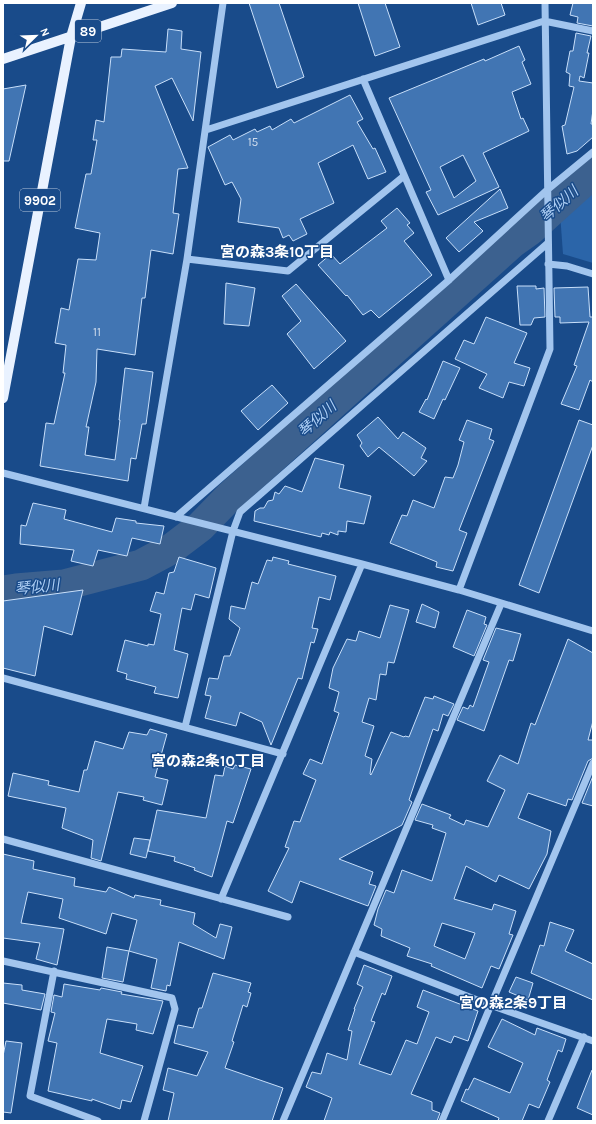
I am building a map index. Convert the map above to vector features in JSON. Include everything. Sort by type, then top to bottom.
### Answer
[{"type":"main road","name":"9902","points":[[3,398],[71,37],[80,3]]},
{"type":"main road","name":"89","points":[[3,59],[172,3]]},
{"type":"street","points":[[144,508],[186,259],[206,130],[223,3]]},
{"type":"street","points":[[459,590],[550,349],[544,21],[545,3]]},
{"type":"street","points":[[206,130],[544,21],[593,31]]},
{"type":"street","points":[[363,79],[449,280]]},
{"type":"street","points":[[176,517],[449,280],[547,190],[593,152]]},
{"type":"street","points":[[186,259],[288,271],[404,176]]},
{"type":"street","points":[[185,727],[232,531],[240,512],[548,243]]},
{"type":"street","points":[[548,264],[567,266],[593,274]]},
{"type":"street","points":[[3,473],[362,564],[459,590],[593,631]]},
{"type":"street","points":[[221,899],[362,564]]},
{"type":"street","points":[[283,1121],[501,604]]},
{"type":"street","points":[[3,678],[283,754]]},
{"type":"street","points":[[442,1121],[593,763]]},
{"type":"street","points":[[3,839],[288,917]]},
{"type":"street","points":[[354,952],[490,1005],[593,1041]]},
{"type":"street","points":[[3,961],[172,998],[174,1009],[144,1121]]},
{"type":"street","points":[[54,971],[30,1096],[98,1121]]},
{"type":"street","points":[[548,1121],[584,1037]]},
{"type":"shaded area","points":[[593,193],[593,263],[563,254],[560,213]]},
{"type":"building","points":[[249,3],[279,3],[304,77],[277,88]]},
{"type":"building","points":[[358,3],[385,3],[400,47],[375,56]]},
{"type":"building","points":[[471,3],[501,3],[505,15],[478,25]]},
{"type":"building","points":[[573,3],[593,3],[593,26],[577,23],[578,17],[570,15]]},
{"type":"building","points":[[168,29],[182,31],[181,49],[201,52],[193,121],[172,78],[155,86],[188,168],[178,169],[173,213],[179,214],[173,254],[151,250],[145,298],[142,298],[135,355],[97,349],[96,382],[86,427],[89,427],[85,455],[115,460],[125,368],[153,372],[146,424],[142,424],[136,459],[131,458],[128,481],[40,466],[46,423],[54,424],[65,373],[63,373],[66,345],[55,343],[61,308],[69,310],[78,259],[96,260],[100,233],[75,228],[86,174],[91,174],[97,140],[93,140],[96,120],[104,122],[111,57],[121,57],[122,49],[166,52]]},
{"type":"building","points":[[576,33],[591,36],[584,78],[580,76],[579,81],[593,83],[593,110],[591,124],[593,124],[593,137],[577,151],[567,154],[562,126],[565,125],[574,87],[569,86],[570,74],[566,72],[570,51],[573,51]]},
{"type":"building","points":[[519,46],[525,60],[522,62],[531,84],[512,92],[521,119],[523,118],[529,131],[483,153],[499,187],[438,215],[426,192],[431,190],[389,98],[484,59],[485,61]],"holes":[[[463,155],[476,181],[454,198],[440,167]]]},
{"type":"building","points":[[26,85],[9,161],[3,161],[3,89]]},
{"type":"building","points":[[350,95],[363,119],[357,122],[373,149],[375,148],[386,172],[368,179],[353,145],[318,163],[334,203],[300,219],[307,234],[293,241],[289,235],[283,238],[279,228],[238,222],[241,199],[232,182],[225,185],[208,147],[230,135],[233,140],[255,129],[257,132],[270,126],[272,130],[291,119],[294,123]]},
{"type":"building","points":[[500,189],[508,208],[474,222],[483,231],[459,252],[446,238]]},
{"type":"building","points":[[397,208],[410,223],[407,225],[414,233],[404,241],[432,275],[379,318],[371,310],[363,315],[347,295],[346,296],[318,265],[331,254],[340,264],[387,228],[381,221]]},
{"type":"building","points":[[226,283],[255,288],[249,326],[224,324]]},
{"type":"building","points":[[296,284],[346,341],[314,369],[287,334],[301,321],[282,296]]},
{"type":"building","points":[[517,286],[536,286],[536,289],[544,288],[545,317],[534,318],[531,325],[520,325]]},
{"type":"building","points":[[588,287],[590,317],[593,317],[593,382],[590,380],[579,410],[561,404],[577,366],[574,365],[589,322],[560,323],[560,317],[555,317],[554,288]]},
{"type":"building","points":[[486,317],[527,333],[514,363],[530,368],[524,386],[509,382],[503,398],[479,388],[487,374],[455,359],[464,340],[474,344]]},
{"type":"building","points":[[443,361],[460,368],[434,419],[419,412],[426,399],[427,400]]},
{"type":"building","points":[[272,385],[288,403],[258,430],[241,411]]},
{"type":"building","points":[[378,417],[398,439],[403,432],[426,448],[421,458],[427,461],[414,476],[379,447],[368,457],[360,446],[362,443],[357,435]]},
{"type":"building","points":[[467,420],[492,429],[489,439],[494,441],[459,530],[467,533],[453,571],[436,567],[437,562],[390,543],[402,515],[407,516],[413,500],[434,508],[445,477],[453,478],[464,442],[459,440]]},
{"type":"building","points":[[579,420],[593,425],[593,445],[539,593],[519,585]]},
{"type":"building","points":[[315,458],[344,465],[339,488],[371,496],[364,524],[347,521],[346,532],[338,531],[338,535],[330,532],[329,535],[322,533],[321,537],[254,521],[255,511],[260,508],[264,508],[268,501],[273,500],[275,492],[279,494],[285,486],[302,492]]},
{"type":"building","points":[[33,503],[66,510],[64,519],[112,532],[116,518],[136,521],[136,523],[164,526],[160,544],[132,538],[127,556],[98,550],[93,566],[71,561],[74,550],[20,544],[21,525],[26,526]]},
{"type":"building","points":[[179,557],[216,568],[209,598],[195,594],[191,610],[182,608],[174,650],[188,654],[178,698],[154,693],[156,687],[126,679],[127,674],[117,671],[125,640],[148,646],[148,644],[154,645],[161,614],[150,611],[156,592],[164,594],[169,573],[174,572]]},
{"type":"building","points":[[273,557],[289,561],[288,564],[336,576],[330,600],[319,597],[312,628],[318,629],[314,643],[311,642],[302,679],[298,678],[271,745],[262,722],[240,712],[236,726],[205,718],[211,696],[205,695],[209,678],[218,679],[224,656],[230,656],[240,628],[229,619],[231,606],[245,609],[252,582],[258,584],[267,560],[272,561]]},
{"type":"building","points":[[83,590],[72,635],[44,626],[35,676],[3,668],[3,601]]},
{"type":"building","points":[[422,604],[439,612],[435,628],[416,622]]},
{"type":"building","points":[[390,605],[409,610],[394,663],[388,662],[386,675],[380,674],[376,700],[369,698],[362,722],[374,726],[365,756],[372,759],[370,774],[371,775],[391,732],[404,737],[409,737],[425,697],[433,699],[434,696],[454,704],[448,716],[443,714],[438,731],[433,729],[409,800],[412,802],[402,825],[339,859],[373,872],[369,884],[376,886],[368,906],[300,881],[292,903],[268,891],[289,848],[285,847],[294,821],[300,822],[316,780],[303,774],[310,759],[322,764],[339,713],[334,711],[339,692],[329,688],[333,668],[347,639],[356,641],[359,631],[380,638]]},
{"type":"building","points":[[467,610],[486,617],[484,624],[487,625],[474,656],[453,647]]},
{"type":"building","points":[[496,628],[521,634],[513,661],[509,660],[484,731],[457,720],[463,707],[468,709],[470,705],[473,707],[489,662],[483,660]]},
{"type":"building","points":[[568,639],[593,653],[593,721],[588,740],[593,740],[593,758],[588,761],[572,800],[568,799],[566,806],[528,793],[518,818],[551,831],[547,854],[529,889],[499,875],[496,882],[466,866],[454,899],[492,910],[494,904],[516,911],[509,934],[513,935],[499,969],[491,966],[482,988],[431,966],[432,964],[407,956],[410,948],[381,936],[382,929],[374,925],[378,909],[386,890],[394,893],[402,870],[432,881],[446,833],[432,828],[433,825],[415,820],[422,804],[451,815],[449,818],[464,825],[466,820],[488,827],[505,790],[487,781],[500,755],[518,764],[531,723],[535,725]],"holes":[[[442,923],[475,933],[465,959],[434,946]]]},
{"type":"building","points":[[150,729],[167,734],[155,777],[168,780],[162,805],[143,800],[144,797],[118,792],[101,861],[91,858],[93,840],[62,828],[66,808],[8,796],[13,773],[49,781],[48,785],[79,792],[84,770],[87,770],[95,741],[123,749],[129,732],[147,735]]},
{"type":"building","points":[[235,765],[251,769],[233,823],[227,821],[212,877],[194,870],[195,868],[174,861],[175,857],[148,851],[157,810],[206,818],[215,775],[223,776],[225,766],[233,769]]},
{"type":"building","points":[[593,776],[593,806],[582,803]]},
{"type":"building","points":[[134,838],[150,840],[146,858],[130,854]]},
{"type":"building","points":[[3,854],[34,861],[33,869],[75,878],[74,886],[106,892],[109,887],[134,898],[135,895],[161,900],[160,905],[195,913],[193,924],[216,938],[220,924],[232,927],[224,959],[179,942],[170,986],[167,985],[166,991],[151,988],[157,959],[129,951],[137,920],[112,913],[106,934],[59,918],[63,899],[28,892],[21,923],[64,929],[57,965],[36,959],[40,943],[3,938]]},
{"type":"building","points":[[550,922],[574,930],[565,951],[593,964],[593,1000],[531,973],[540,945],[544,946]]},
{"type":"building","points":[[107,947],[129,951],[123,982],[102,978]]},
{"type":"building","points":[[364,965],[392,976],[385,995],[382,993],[371,1021],[375,1022],[359,1064],[391,1075],[406,1040],[417,1044],[429,1012],[417,1007],[423,990],[478,1011],[468,1041],[454,1036],[451,1043],[436,1037],[411,1094],[432,1102],[432,1110],[440,1113],[437,1121],[324,1121],[332,1098],[306,1087],[312,1072],[321,1074],[327,1053],[347,1060],[352,1031],[348,1030],[354,1009],[363,987],[357,984]]},
{"type":"building","points":[[213,973],[251,983],[248,992],[251,993],[247,1007],[243,1005],[232,1041],[234,1042],[225,1068],[283,1088],[272,1121],[168,1121],[174,1093],[163,1090],[168,1068],[197,1076],[208,1052],[174,1043],[178,1025],[193,1028],[199,1008],[202,1008]]},
{"type":"building","points":[[516,977],[533,983],[528,1000],[509,992]]},
{"type":"building","points":[[3,983],[22,985],[22,990],[45,994],[41,1010],[3,1003]]},
{"type":"building","points":[[64,984],[100,990],[101,988],[122,992],[121,994],[163,1001],[153,1034],[136,1030],[137,1024],[107,1019],[100,1053],[143,1066],[131,1102],[122,1100],[120,1109],[92,1099],[92,1101],[48,1091],[57,1043],[48,1041],[55,1013],[51,1012],[54,995],[62,997]]},
{"type":"building","points":[[502,1019],[535,1035],[537,1028],[566,1039],[562,1052],[558,1050],[547,1080],[550,1082],[539,1108],[529,1104],[522,1121],[498,1121],[499,1118],[461,1101],[466,1089],[468,1090],[474,1078],[510,1093],[523,1063],[488,1047]]},
{"type":"building","points":[[6,1041],[22,1043],[11,1113],[3,1112],[3,1056]]},
{"type":"building","points":[[593,1070],[593,1115],[577,1108]]},
{"type":"waterway","name":"琴似川","points":[[3,591],[64,585],[141,565],[171,549],[200,527],[229,497],[513,242],[530,230],[593,173]]},
{"type":"district","name":"宮の森3条10丁目","points":[[277,252]]},
{"type":"district","name":"宮の森2条10丁目","points":[[208,761]]},
{"type":"district","name":"宮の森2条9丁目","points":[[513,1003]]}]
